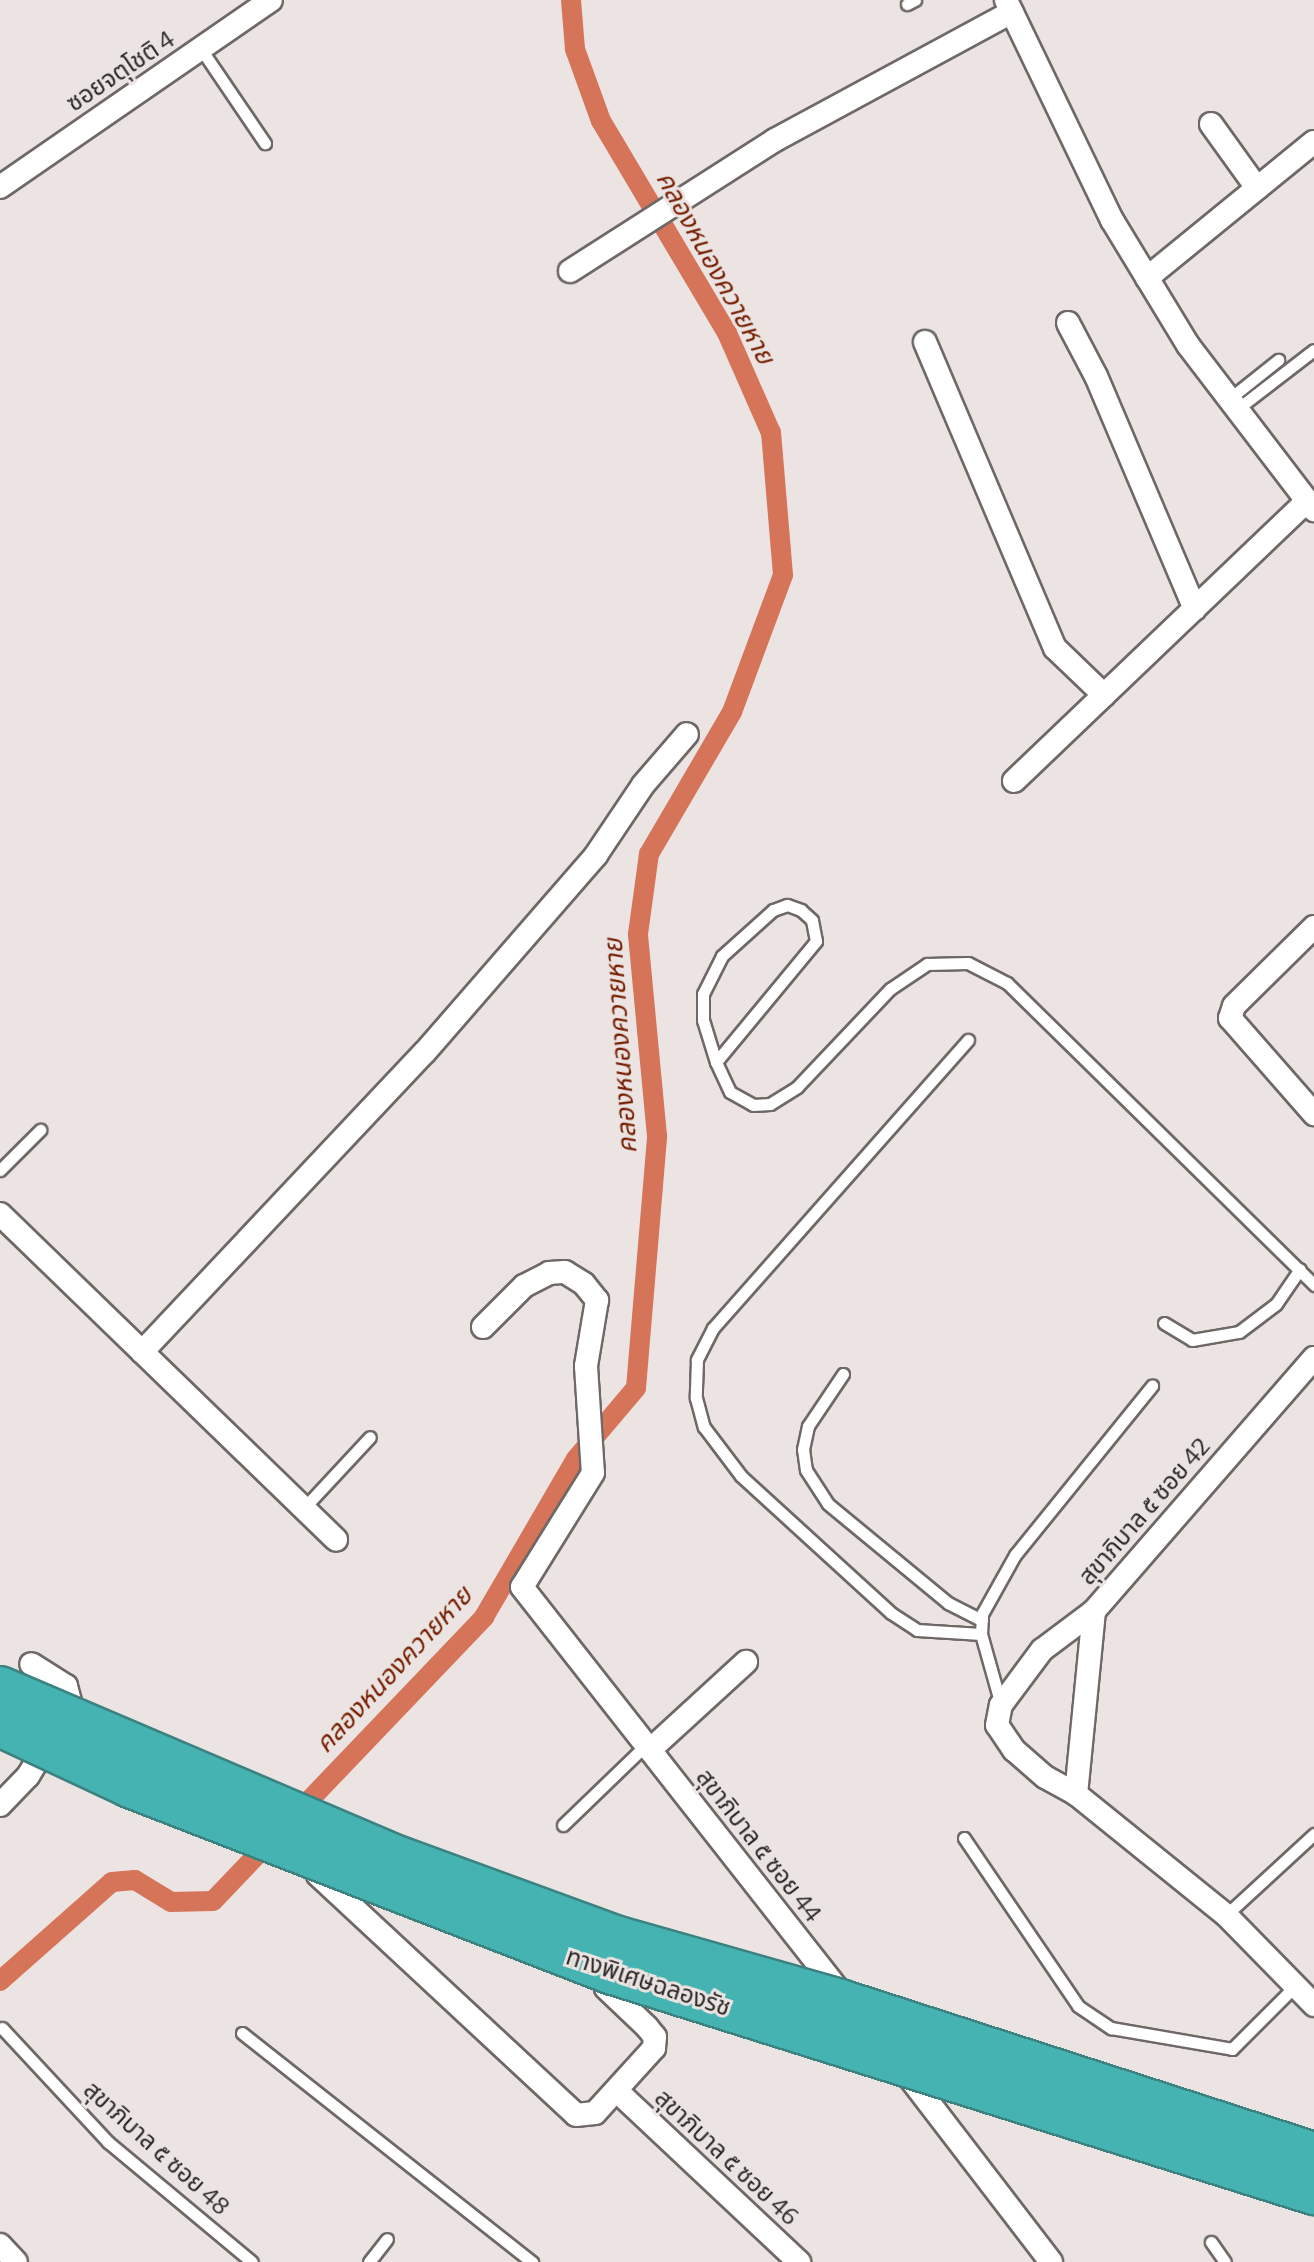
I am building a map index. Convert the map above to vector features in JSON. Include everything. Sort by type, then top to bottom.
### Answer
[{"type":"highway","name":"ทางพิเศษฉลองรัช","points":[[16,1676],[399,1858],[618,1938],[840,2001],[1314,2154]]},
{"type":"highway","name":"ทางพิเศษฉลองรัช","points":[[0,1725],[130,1786],[610,1972],[1314,2193]]},
{"type":"street","name":"ซอยจตุโชติ 4","points":[[0,187],[271,0]]},
{"type":"street","points":[[570,271],[775,140],[1009,6],[1078,157],[1147,278],[1232,405],[1310,506],[1195,609],[1014,781]]},
{"type":"street","points":[[1211,124],[1257,188]]},
{"type":"street","points":[[1147,278],[1314,142]]},
{"type":"street","points":[[1068,323],[1096,376],[1195,609]]},
{"type":"street","points":[[925,342],[1055,648],[1104,695]]},
{"type":"street","points":[[142,1352],[425,1052],[578,877],[687,734]]},
{"type":"street","points":[[1311,936],[1234,1006],[1230,1018],[1314,1114]]},
{"type":"street","points":[[0,1214],[336,1540]]},
{"type":"street","name":"สุขาภิบาล ๕ ซอย 44","points":[[483,1327],[524,1286],[549,1273],[565,1272],[584,1284],[597,1311],[586,1366],[586,1408],[593,1450],[593,1473],[522,1587],[803,1948],[949,2125],[1051,2262]]},
{"type":"street","name":"สุขาภิบาล ๕ ซอย 42","points":[[1076,1794],[1094,1611],[1314,1358]]},
{"type":"street","points":[[1094,1611],[1042,1650],[1001,1705],[997,1725],[1014,1750],[1045,1777],[1076,1794],[1226,1915],[1314,2005]]},
{"type":"street","points":[[649,1747],[746,1662]]},
{"type":"street","points":[[0,1805],[28,1776],[71,1705],[66,1686],[16,1676]]},
{"type":"street","points":[[318,1875],[576,2115],[595,2113],[654,2048],[655,2037],[606,1988]]},
{"type":"street","name":"สุขาภิบาล ๕ ซอย 46","points":[[617,2091],[799,2262]]},
{"type":"street","points":[[0,2245],[16,2262]]},
{"type":"lane","points":[[201,49],[265,143]]},
{"type":"lane","points":[[1232,405],[1314,350]]},
{"type":"lane","points":[[1232,405],[1278,360]]},
{"type":"lane","points":[[716,1062],[806,958],[816,931],[801,910],[787,905],[773,910],[708,975],[703,1020],[716,1062],[730,1092],[753,1105],[770,1104],[797,1087],[890,989],[927,964],[968,963],[1007,983],[1314,1285]]},
{"type":"lane","points":[[968,1040],[713,1328],[697,1360],[696,1398],[704,1427],[741,1476],[891,1613],[917,1630],[981,1634]]},
{"type":"lane","points":[[0,1170],[40,1130]]},
{"type":"lane","points":[[1164,1323],[1192,1340],[1239,1332],[1276,1304],[1300,1269]]},
{"type":"lane","points":[[843,1374],[808,1426],[803,1449],[806,1470],[840,1514],[948,1603],[982,1620]]},
{"type":"lane","points":[[1001,1705],[981,1634],[982,1620],[1015,1555],[1152,1386]]},
{"type":"lane","points":[[303,1509],[370,1437]]},
{"type":"lane","points":[[563,1825],[649,1747]]},
{"type":"lane","points":[[1226,1915],[1314,1834]]},
{"type":"lane","points":[[964,1838],[1078,2006],[1111,2028],[1232,2049],[1295,1986]]},
{"type":"lane","name":"สุขาภิบาล ๕ ซอย 48","points":[[2,2028],[108,2142],[252,2262]]},
{"type":"lane","points":[[242,2033],[532,2262]]},
{"type":"lane","points":[[369,2262],[387,2239]]},
{"type":"lane","points":[[1211,2242],[1225,2262]]},
{"type":"waterway","name":"คลองหนองควายหาย","points":[[0,1981],[112,1882],[135,1880],[171,1902],[213,1901],[484,1617],[576,1459],[636,1388],[657,1136],[638,934],[649,854],[732,712],[783,575],[771,433],[727,333],[601,121],[575,49],[571,0]]}]
